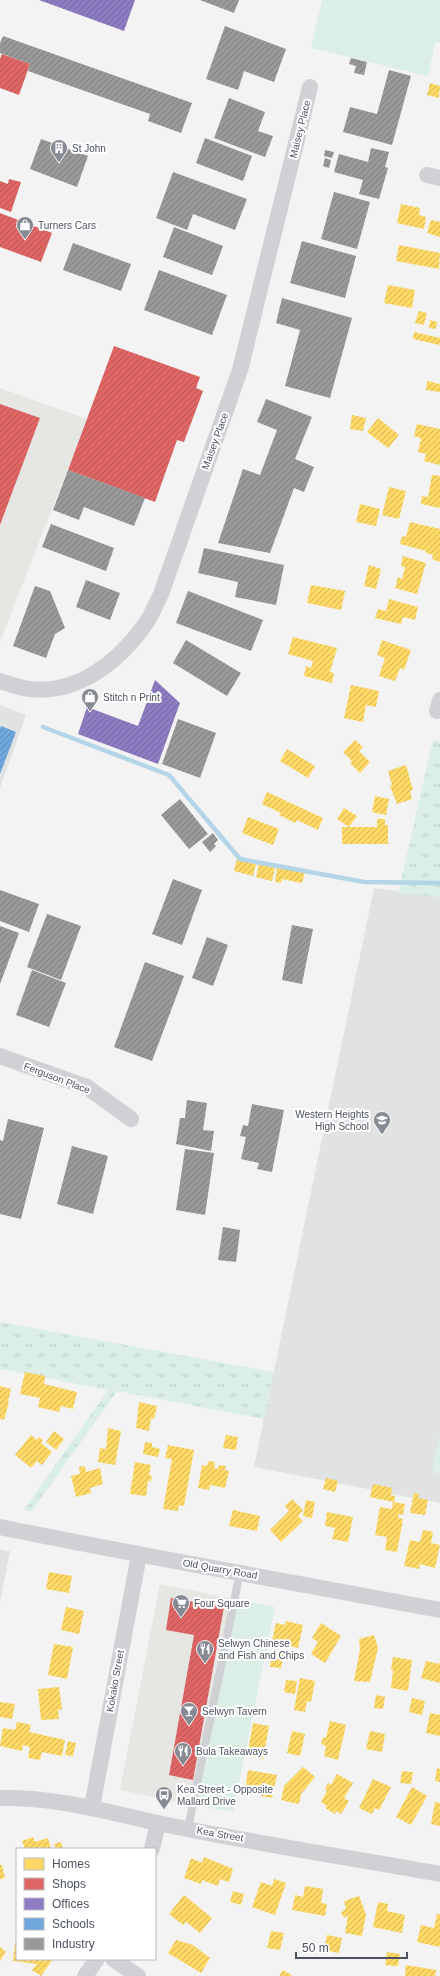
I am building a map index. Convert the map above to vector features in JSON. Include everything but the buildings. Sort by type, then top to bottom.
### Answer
[{"type":"street","name":"Maisey Place","points":[[0,681],[30,689],[59,688],[84,680],[105,668],[126,648],[145,625],[161,594],[240,370],[310,87]]},
{"type":"street","name":"Ferguson Place","points":[[0,1056],[87,1087],[131,1119]]},
{"type":"street","name":"Old Quarry Road","points":[[0,1527],[139,1555],[240,1572],[440,1610]]},
{"type":"street","name":"Kokako Street","points":[[92,1807],[139,1555]]},
{"type":"street","name":"Kea Street","points":[[0,1798],[30,1798],[92,1807],[188,1829],[440,1874]]},
{"type":"street","points":[[152,1848],[158,1823]]},
{"type":"street","points":[[85,1976],[95,1960]]},
{"type":"street","points":[[114,1960],[138,1976]]},
{"type":"lane","points":[[188,1829],[240,1572]]},
{"type":"shaded area","points":[[0,388],[87,419],[0,642]]},
{"type":"shaded area","points":[[0,705],[26,715],[0,788]]},
{"type":"shaded area","name":"Western Heights High School","points":[[374,888],[440,897],[440,1503],[254,1467]]},
{"type":"shaded area","points":[[0,1549],[10,1551],[0,1603]]},
{"type":"shaded area","points":[[160,1584],[238,1600],[197,1806],[120,1790]]},
{"type":"green space","points":[[322,0],[440,0],[440,42],[435,42],[428,76],[311,48]]},
{"type":"green space","points":[[433,740],[440,741],[440,897],[398,893]]},
{"type":"green space","points":[[0,1322],[274,1372],[264,1419],[117,1391],[32,1511],[24,1510],[108,1390],[0,1369]]},
{"type":"green space","points":[[440,1432],[440,1474],[432,1472]]},
{"type":"green space","points":[[238,1600],[275,1607],[233,1812],[197,1806]]},
{"type":"waterway","points":[[43,727],[169,775],[240,859],[364,882],[440,883]]},
{"type":"place","name":"St John","points":[[59,163]]},
{"type":"place","name":"Turners Cars","points":[[25,240]]},
{"type":"place","name":"Stitch n Print","points":[[90,712]]},
{"type":"place","name":"Western Heights High School","points":[[382,1135]]},
{"type":"place","name":"Four Square","points":[[181,1618]]},
{"type":"place","name":"Selwyn Chinese and Fish and Chips","points":[[205,1664]]},
{"type":"place","name":"Selwyn Tavern","points":[[189,1726]]},
{"type":"place","name":"Bula Takeaways","points":[[183,1766]]},
{"type":"place","name":"Kea Street - Opposite Mallard Drive","points":[[164,1810]]}]
